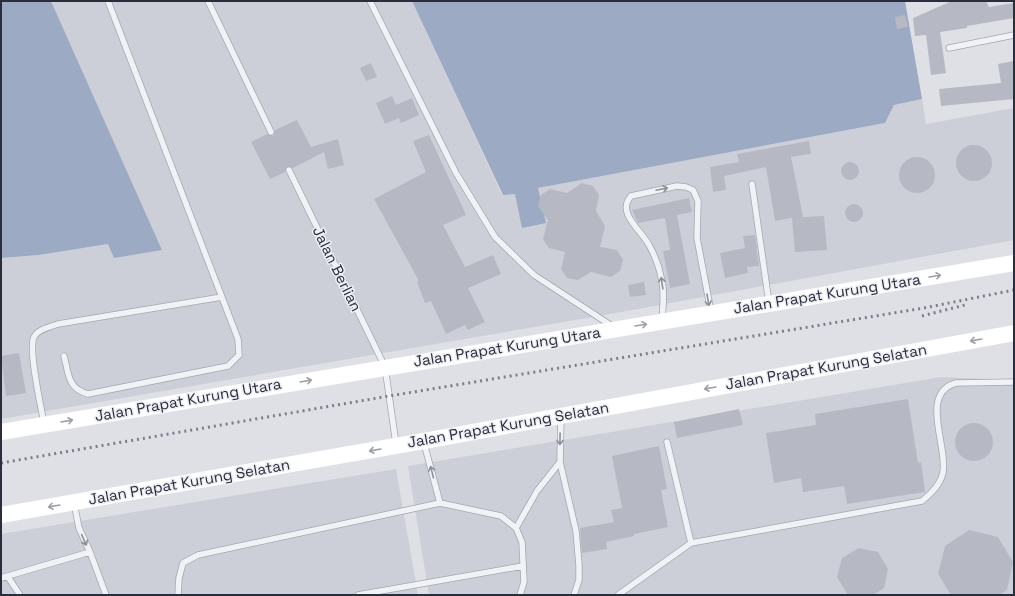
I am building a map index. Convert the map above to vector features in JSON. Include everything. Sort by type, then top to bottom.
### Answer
[{"type":"street","name":"Jalan Prapat Kurung Utara","points":[[1,432],[1014,263]]},
{"type":"street","name":"Jalan Prapat Kurung Selatan","points":[[1,515],[397,446],[561,415],[1014,334]]},
{"type":"lane","points":[[64,356],[72,385],[79,391],[88,394],[228,366],[239,355],[238,339],[108,1]]},
{"type":"lane","points":[[208,1],[271,132]]},
{"type":"lane","points":[[370,1],[456,173],[494,237],[534,275],[616,329]]},
{"type":"lane","points":[[949,48],[1014,35]]},
{"type":"lane","name":"Jalan Berlian","points":[[289,170],[385,367],[397,446]]},
{"type":"lane","points":[[752,184],[769,304]]},
{"type":"lane","points":[[662,322],[662,277],[649,245],[629,218],[626,211],[627,201],[631,196],[677,186],[686,186],[693,190],[698,201],[698,238],[711,313]]},
{"type":"lane","points":[[44,424],[34,363],[33,338],[38,332],[58,324],[222,297]]},
{"type":"lane","points":[[618,595],[691,543],[922,501],[932,494],[940,482],[944,470],[937,418],[939,395],[947,385],[956,383],[1014,382]]},
{"type":"lane","points":[[561,415],[560,462],[576,531],[579,565],[579,580],[574,595]]},
{"type":"lane","points":[[424,441],[440,503]]},
{"type":"lane","points":[[667,442],[691,543]]},
{"type":"lane","points":[[516,528],[537,491],[560,462]]},
{"type":"lane","points":[[74,502],[79,528],[90,552],[106,595]]},
{"type":"lane","points":[[178,595],[179,578],[183,563],[198,555],[440,503],[501,516],[516,528],[522,542],[524,582],[520,595]]},
{"type":"lane","points":[[1,578],[90,552]]},
{"type":"lane","points":[[358,595],[523,566]]},
{"type":"lane","points":[[8,577],[20,595]]},
{"type":"shaded area","points":[[51,1],[412,1],[502,195],[515,193],[523,228],[538,188],[885,123],[894,105],[922,99],[926,124],[1014,108],[1014,240],[627,311],[1,419],[1,258],[39,255],[108,244],[162,250]]},
{"type":"shaded area","points":[[941,377],[1014,380],[1014,595],[429,595],[408,466]]},
{"type":"shaded area","points":[[396,469],[418,595],[1,595],[1,534]]},
{"type":"water","points":[[1,1],[51,1],[162,250],[114,258],[108,244],[39,255],[1,258]]},
{"type":"water","points":[[412,1],[905,1],[922,99],[894,105],[885,123],[538,188],[546,223],[522,228],[515,194],[503,195]]},
{"type":"building","points":[[952,1],[986,1],[989,7],[1014,3],[1014,18],[940,32],[946,73],[931,75],[926,35],[915,36],[913,18]]},
{"type":"building","points":[[905,15],[908,27],[897,29],[895,17]]},
{"type":"building","points":[[1014,61],[1014,99],[941,106],[939,89],[1001,83],[998,64]]},
{"type":"building","points":[[371,63],[377,77],[366,81],[360,68]]},
{"type":"building","points":[[392,96],[396,105],[412,98],[419,115],[401,123],[399,118],[385,124],[376,103]]},
{"type":"building","points":[[297,120],[311,147],[338,139],[344,165],[328,169],[324,152],[293,168],[287,166],[285,172],[270,179],[251,142],[267,134],[273,136],[275,130]]},
{"type":"building","points":[[429,135],[466,215],[443,225],[465,267],[493,255],[501,274],[468,288],[485,322],[468,330],[465,325],[446,334],[431,301],[425,303],[417,282],[419,281],[374,199],[426,172],[413,141]]},
{"type":"building","points":[[809,141],[811,154],[791,157],[803,217],[824,216],[827,250],[795,252],[792,218],[775,221],[766,167],[724,176],[726,190],[713,192],[710,167],[739,162],[737,154]]},
{"type":"building","points":[[978,145],[987,150],[991,156],[991,170],[987,176],[978,181],[970,181],[961,176],[957,170],[956,159],[961,150],[967,146]]},
{"type":"building","points":[[921,157],[930,162],[934,168],[934,182],[930,188],[921,193],[913,193],[904,188],[900,182],[899,171],[904,162],[910,158]]},
{"type":"building","points":[[850,162],[856,165],[859,171],[856,177],[850,180],[844,177],[841,171],[844,165]]},
{"type":"building","points":[[582,183],[593,186],[599,195],[596,211],[605,226],[600,247],[617,250],[623,260],[620,271],[611,277],[591,272],[578,280],[567,278],[561,269],[565,252],[549,248],[543,239],[548,220],[538,206],[541,195],[550,189],[567,193]]},
{"type":"building","points":[[689,198],[692,212],[677,215],[690,284],[670,288],[663,251],[670,250],[665,218],[638,223],[632,210]]},
{"type":"building","points":[[854,204],[858,205],[862,209],[862,217],[858,221],[854,222],[850,221],[846,217],[845,213],[846,209],[850,205]]},
{"type":"building","points":[[755,235],[759,266],[747,267],[748,273],[725,278],[720,253],[745,248],[743,236]]},
{"type":"building","points":[[644,282],[646,295],[630,297],[628,285]]},
{"type":"building","points":[[19,353],[26,393],[6,396],[1,356]]},
{"type":"building","points":[[908,399],[918,463],[921,462],[925,492],[847,504],[844,486],[803,492],[801,478],[774,483],[766,433],[816,425],[815,414]]},
{"type":"building","points":[[739,409],[743,425],[677,438],[674,422]]},
{"type":"building","points":[[970,423],[978,423],[985,426],[990,431],[993,442],[990,453],[985,458],[978,461],[970,461],[963,458],[958,453],[955,446],[955,438],[958,431],[963,426]]},
{"type":"building","points":[[659,446],[667,489],[661,490],[668,527],[606,542],[607,549],[582,553],[580,528],[614,522],[611,510],[622,508],[612,456]]},
{"type":"building","points":[[969,530],[998,537],[1013,562],[1007,590],[999,595],[951,595],[938,574],[945,546]]},
{"type":"building","points":[[859,548],[878,552],[888,569],[884,588],[873,595],[848,595],[837,577],[842,558]]},
{"type":"railway","points":[[1,463],[389,396],[924,308],[1014,290]]},
{"type":"railway","points":[[922,316],[965,305]]}]
